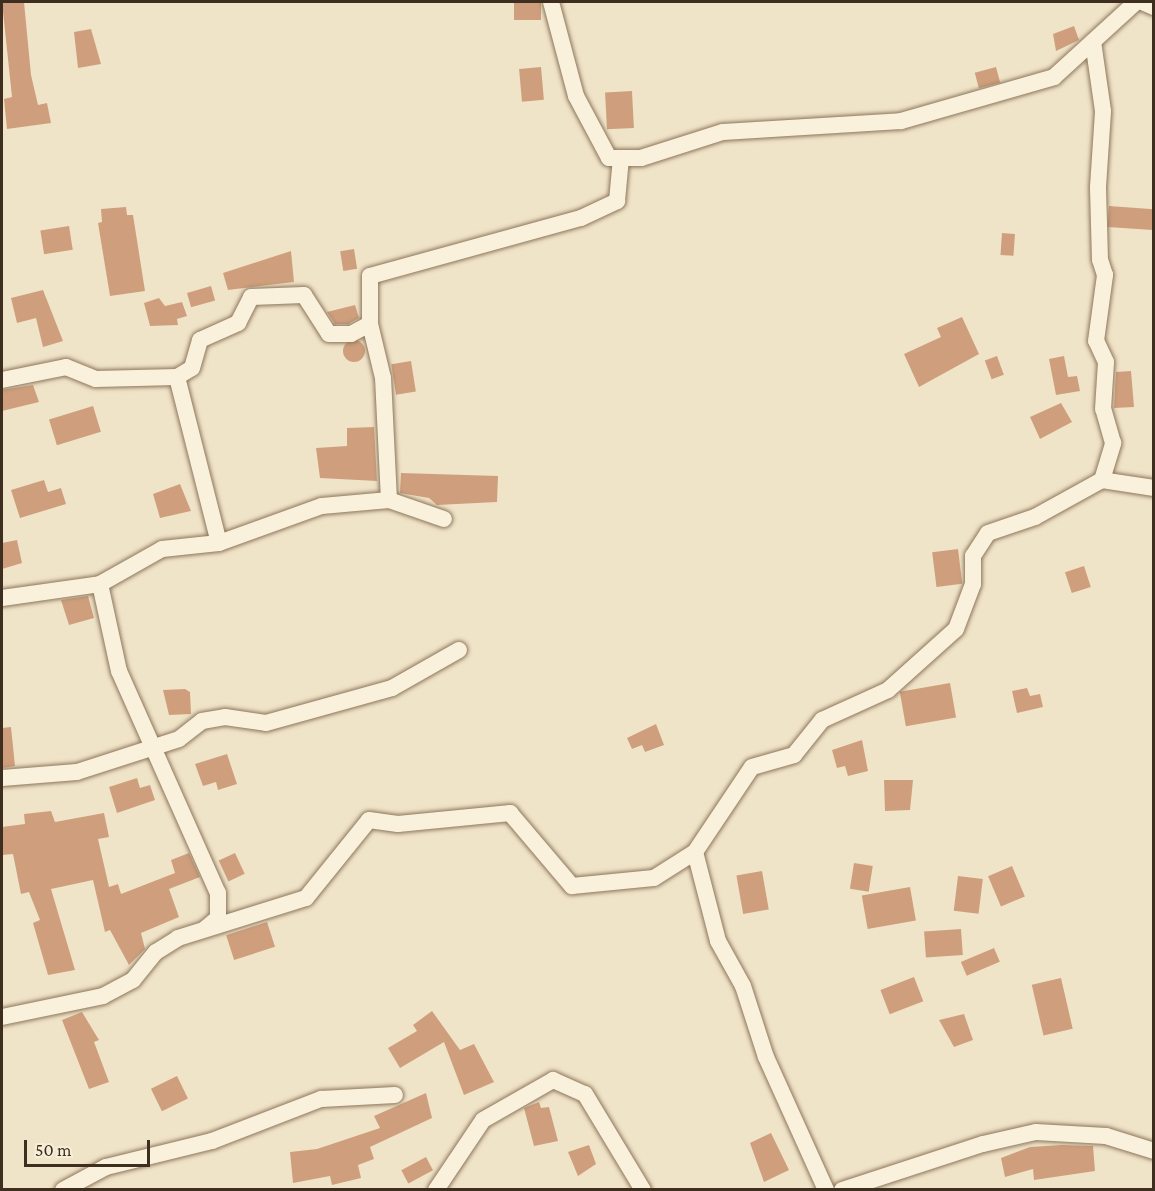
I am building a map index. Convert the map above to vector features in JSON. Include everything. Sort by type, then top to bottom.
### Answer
[{"type":"street","points":[[551,2],[576,96],[609,158],[641,158],[723,132],[901,121],[1054,77],[1136,2]]},
{"type":"street","points":[[1142,2],[1154,7]]},
{"type":"street","points":[[1093,42],[1103,111],[1098,187],[1100,261],[1105,275],[1096,341],[1106,362],[1103,409],[1113,443],[1102,480]]},
{"type":"street","points":[[389,500],[383,378],[370,324],[370,276],[590,214],[617,201],[621,158]]},
{"type":"street","points":[[2,380],[66,367],[96,379],[177,377],[192,368],[205,334],[238,323],[251,297],[304,295],[329,334],[351,334],[370,324]]},
{"type":"street","points":[[177,377],[219,543]]},
{"type":"street","points":[[2,1017],[103,996],[133,980],[156,952],[204,930],[306,897],[369,820],[398,824],[510,813],[572,886],[654,878],[695,852],[752,767],[794,754],[822,720],[888,690],[956,629],[973,584],[973,556],[988,533],[1035,517],[1102,480],[1154,488]]},
{"type":"street","points":[[2,598],[100,584],[162,549],[219,543],[322,506],[389,500],[444,519]]},
{"type":"street","points":[[100,584],[119,671],[156,748],[218,893],[218,918],[204,930]]},
{"type":"street","points":[[2,777],[77,772],[156,748],[202,721],[225,717],[266,723],[392,688],[459,650]]},
{"type":"street","points":[[695,852],[718,941],[743,986],[766,1057],[826,1190]]},
{"type":"street","points":[[436,1190],[483,1120],[554,1080],[585,1094],[643,1190]]},
{"type":"street","points":[[63,1190],[106,1167],[212,1141],[321,1099],[394,1095]]},
{"type":"street","points":[[842,1190],[983,1144],[1036,1132],[1106,1136],[1154,1151]]},
{"type":"building","points":[[2,2],[24,2],[31,75],[38,105],[47,103],[51,123],[7,129],[4,99],[12,97]]},
{"type":"building","points":[[514,2],[541,2],[541,20],[514,20]]},
{"type":"building","points":[[1074,26],[1079,40],[1056,51],[1053,34]]},
{"type":"building","points":[[91,29],[101,64],[78,68],[74,32]]},
{"type":"building","points":[[541,67],[544,100],[522,102],[519,69]]},
{"type":"building","points":[[996,67],[1000,82],[979,88],[975,73]]},
{"type":"building","points":[[632,91],[634,128],[607,129],[605,92]]},
{"type":"building","points":[[1109,206],[1154,209],[1152,230],[1108,227]]},
{"type":"building","points":[[126,207],[127,215],[133,215],[145,291],[110,296],[98,223],[102,222],[101,209]]},
{"type":"building","points":[[69,226],[73,250],[44,254],[40,231]]},
{"type":"building","points":[[1002,233],[1015,234],[1013,256],[1000,255]]},
{"type":"building","points":[[354,249],[357,269],[343,271],[340,251]]},
{"type":"building","points":[[291,251],[294,282],[228,290],[223,273]]},
{"type":"building","points":[[211,286],[215,300],[191,307],[187,293]]},
{"type":"building","points":[[43,290],[63,341],[43,347],[36,318],[17,323],[11,298]]},
{"type":"building","points":[[159,298],[165,306],[182,302],[187,316],[177,319],[178,325],[150,326],[144,303]]},
{"type":"building","points":[[355,305],[359,318],[348,324],[335,324],[327,312]]},
{"type":"building","points":[[962,317],[979,354],[919,387],[904,354],[941,337],[937,328]]},
{"type":"building","points":[[354,340],[362,343],[365,351],[362,359],[354,362],[346,359],[343,351],[346,343]]},
{"type":"building","points":[[997,356],[1004,375],[992,379],[985,360]]},
{"type":"building","points":[[1064,356],[1068,377],[1077,376],[1080,391],[1056,395],[1049,359]]},
{"type":"building","points":[[411,361],[416,392],[396,395],[391,364]]},
{"type":"building","points":[[1131,371],[1134,407],[1114,408],[1116,372]]},
{"type":"building","points":[[33,385],[39,402],[2,411],[2,390]]},
{"type":"building","points":[[1061,403],[1072,422],[1040,439],[1030,417]]},
{"type":"building","points":[[93,406],[101,432],[57,445],[49,419]]},
{"type":"building","points":[[374,427],[377,481],[320,478],[316,448],[347,446],[347,428]]},
{"type":"building","points":[[401,473],[498,476],[497,502],[437,505],[429,498],[400,493]]},
{"type":"building","points":[[44,480],[48,492],[61,488],[66,504],[20,518],[11,490]]},
{"type":"building","points":[[180,484],[191,511],[160,518],[153,494]]},
{"type":"building","points":[[17,540],[22,563],[2,569],[2,543]]},
{"type":"building","points":[[958,549],[962,584],[936,587],[932,552]]},
{"type":"building","points":[[1084,566],[1091,587],[1072,593],[1065,572]]},
{"type":"building","points":[[88,596],[94,618],[69,625],[61,600]]},
{"type":"building","points":[[950,683],[956,717],[906,726],[900,692]]},
{"type":"building","points":[[1027,688],[1030,696],[1040,694],[1043,707],[1017,713],[1012,691]]},
{"type":"building","points":[[185,689],[190,692],[191,714],[169,715],[163,690]]},
{"type":"building","points":[[656,724],[664,745],[645,752],[642,745],[632,749],[627,738]]},
{"type":"building","points":[[11,727],[15,766],[2,768],[2,728]]},
{"type":"building","points":[[862,740],[868,771],[848,776],[845,766],[837,768],[832,750]]},
{"type":"building","points":[[227,754],[237,784],[218,790],[216,782],[203,786],[195,764]]},
{"type":"building","points":[[137,778],[140,788],[150,785],[155,800],[117,813],[109,787]]},
{"type":"building","points":[[884,780],[913,780],[910,810],[885,811]]},
{"type":"building","points":[[51,811],[55,822],[104,813],[109,837],[98,839],[109,887],[118,884],[121,894],[175,873],[171,860],[189,853],[200,877],[169,889],[179,917],[141,933],[145,949],[129,965],[110,930],[105,932],[93,880],[51,889],[75,970],[48,975],[33,923],[40,920],[29,892],[21,894],[13,854],[2,855],[2,827],[25,824],[24,814]]},
{"type":"building","points":[[235,853],[245,874],[228,881],[219,861]]},
{"type":"building","points":[[854,863],[873,866],[869,892],[850,889]]},
{"type":"building","points":[[1012,866],[1025,896],[1001,907],[988,876]]},
{"type":"building","points":[[762,871],[769,909],[743,914],[736,876]]},
{"type":"building","points":[[958,876],[983,879],[979,914],[954,911]]},
{"type":"building","points":[[910,887],[916,920],[868,929],[862,896]]},
{"type":"building","points":[[267,922],[275,947],[234,960],[226,935]]},
{"type":"building","points":[[961,929],[963,955],[926,958],[924,932]]},
{"type":"building","points":[[994,948],[1000,962],[967,976],[961,962]]},
{"type":"building","points":[[914,977],[923,1001],[890,1014],[880,990]]},
{"type":"building","points":[[1061,978],[1073,1029],[1043,1035],[1032,985]]},
{"type":"building","points":[[432,1011],[460,1050],[474,1044],[494,1082],[464,1095],[444,1042],[400,1068],[388,1048],[417,1031],[413,1025]]},
{"type":"building","points":[[82,1012],[99,1040],[94,1042],[109,1082],[89,1089],[62,1020]]},
{"type":"building","points":[[964,1014],[973,1040],[954,1047],[939,1020]]},
{"type":"building","points":[[177,1076],[188,1098],[162,1111],[151,1089]]},
{"type":"building","points":[[426,1093],[432,1118],[370,1147],[374,1159],[358,1165],[361,1178],[332,1185],[330,1176],[293,1183],[290,1152],[317,1149],[380,1128],[374,1116]]},
{"type":"building","points":[[539,1102],[541,1108],[549,1107],[558,1141],[534,1146],[524,1108]]},
{"type":"building","points":[[771,1133],[789,1170],[764,1182],[750,1143]]},
{"type":"building","points":[[589,1145],[596,1164],[578,1176],[568,1152]]},
{"type":"building","points":[[1093,1146],[1095,1171],[1034,1180],[1033,1169],[1005,1177],[1001,1158],[1030,1147]]},
{"type":"building","points":[[426,1157],[433,1170],[408,1183],[401,1170]]}]
